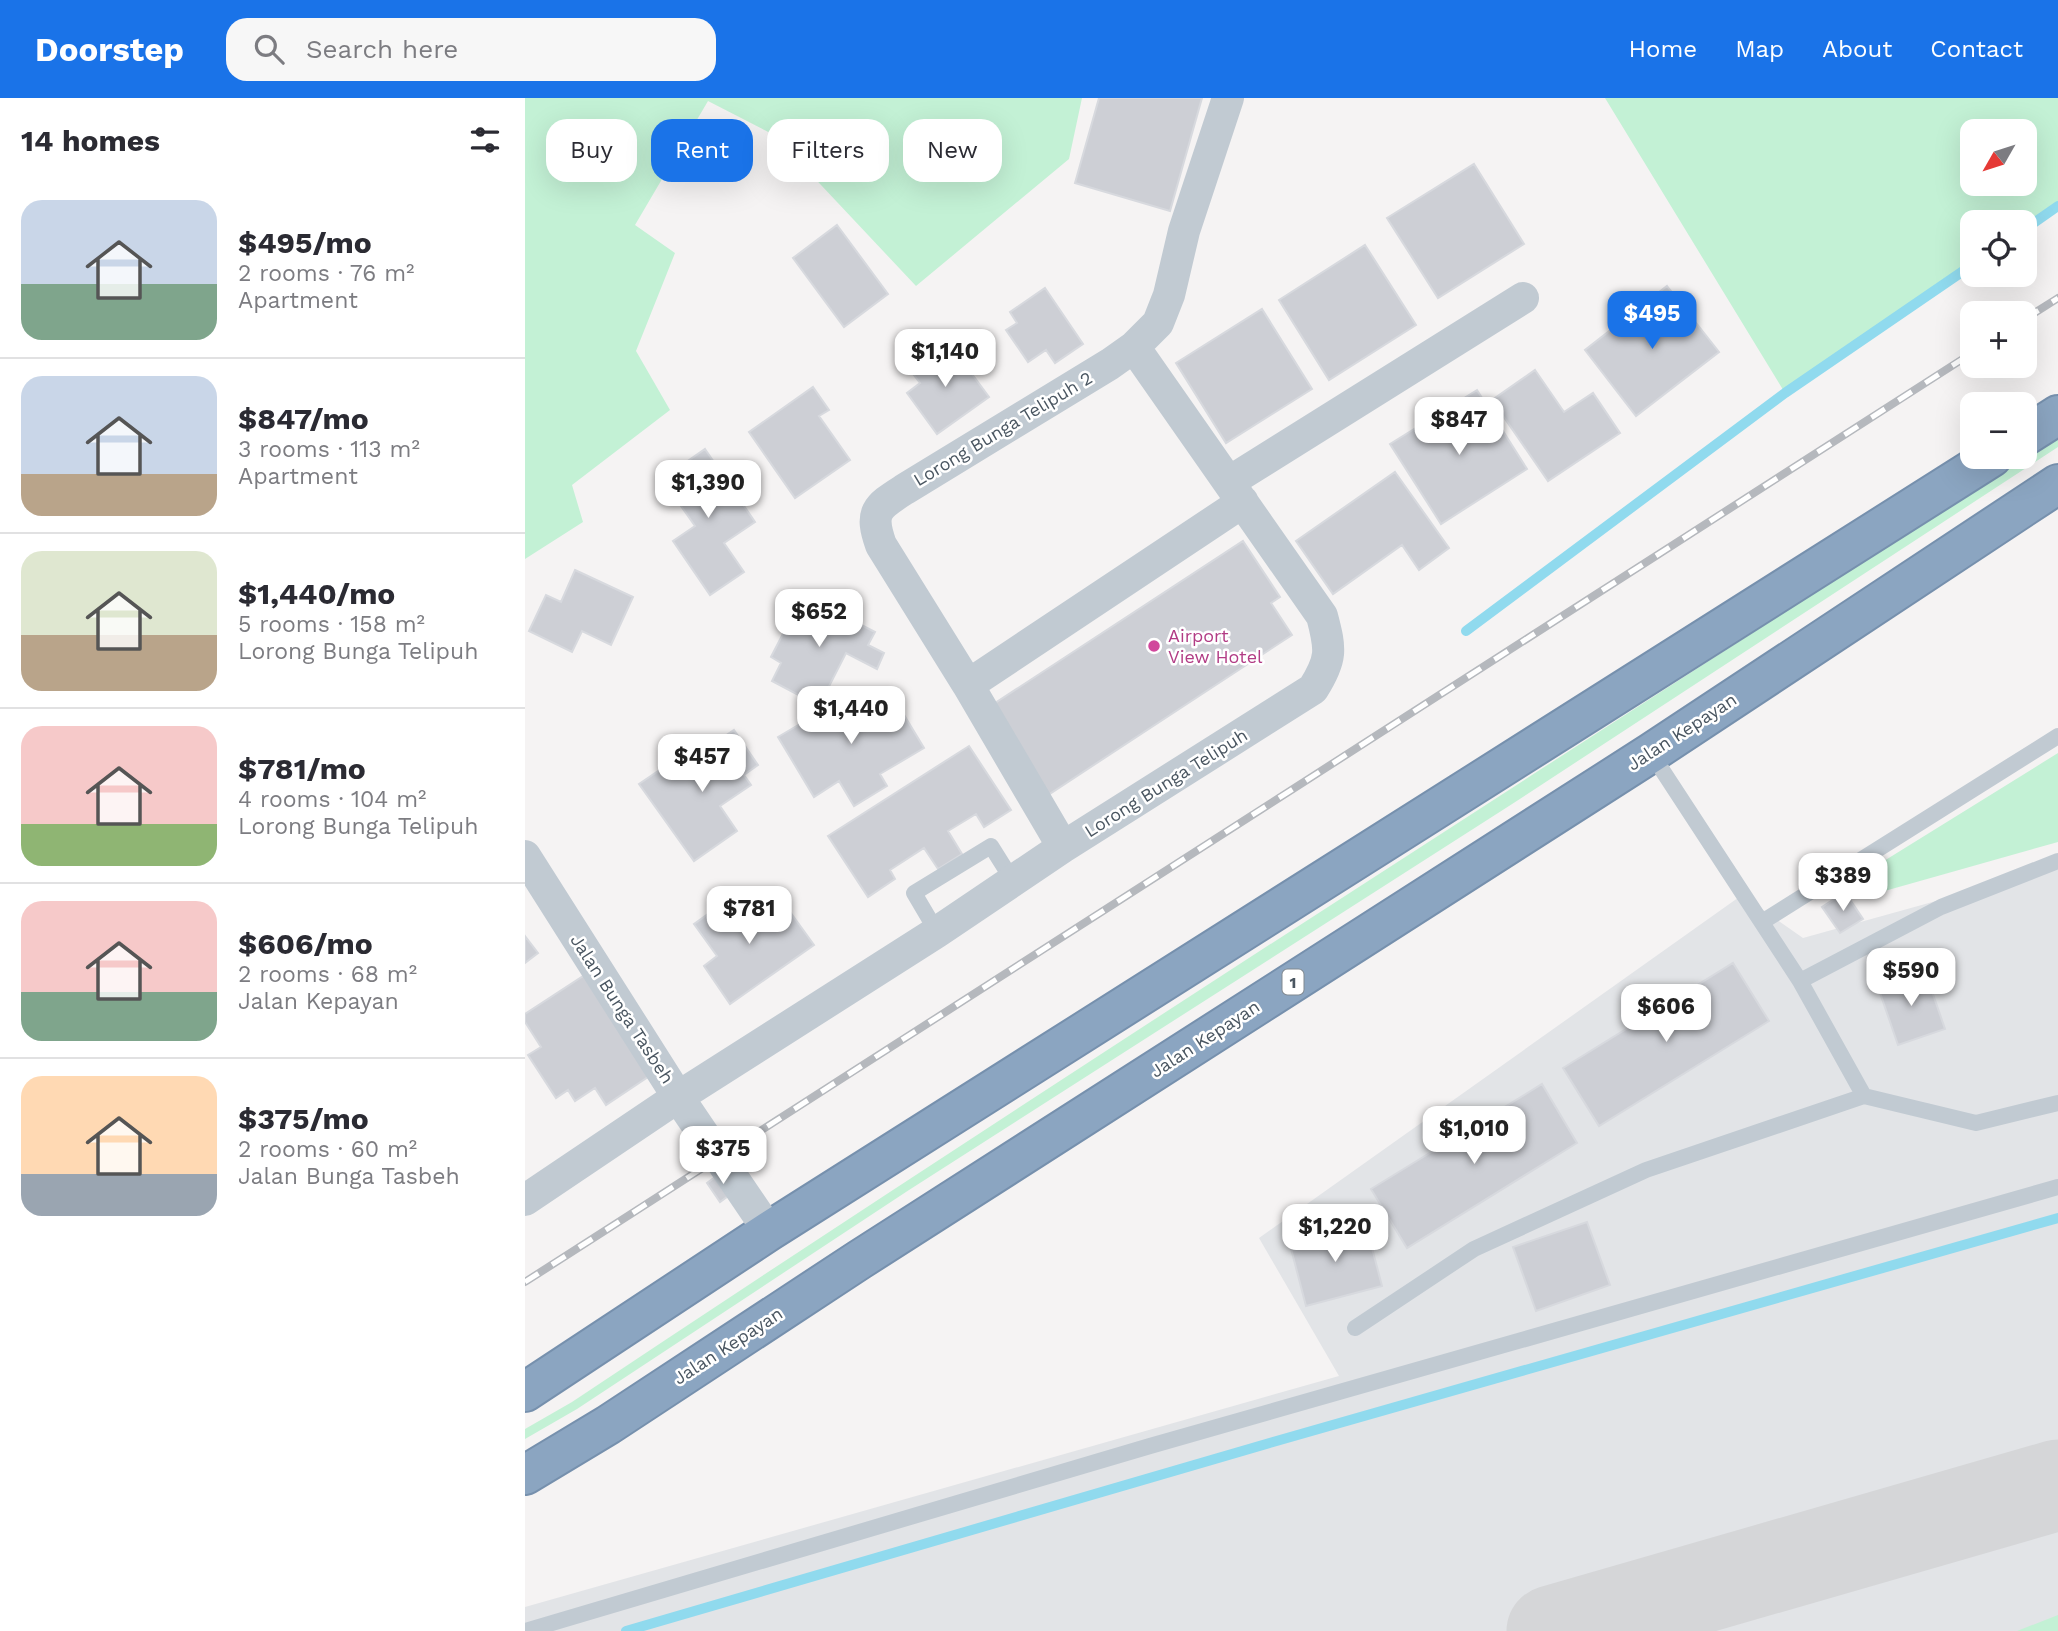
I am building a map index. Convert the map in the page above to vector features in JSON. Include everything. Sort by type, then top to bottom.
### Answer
[{"type":"highway","points":[[2037,428],[2058,415]]},
{"type":"highway","points":[[525,1392],[769,1231],[1973,469]]},
{"type":"highway","name":"Jalan Kepayan","points":[[525,1475],[608,1425],[859,1260],[1651,753],[2058,484]]},
{"type":"street","name":"Lorong Bunga Telipuh 2","points":[[968,685],[881,545],[875,527],[875,514],[882,504],[905,489],[1134,347],[1158,323],[1169,295],[1184,232],[1228,98]]},
{"type":"street","points":[[1063,847],[968,685],[1236,492],[1523,298]]},
{"type":"street","name":"Lorong Bunga Telipuh","points":[[678,1097],[937,932],[1063,847],[1313,689],[1327,668],[1329,652],[1321,616],[1134,347]]},
{"type":"street","name":"Jalan Bunga Tasbeh","points":[[525,856],[678,1097],[769,1231]]},
{"type":"street","points":[[525,1200],[678,1097]]},
{"type":"lane","points":[[1762,922],[2058,736]]},
{"type":"lane","points":[[1651,753],[1800,981],[1864,1097]]},
{"type":"lane","points":[[937,932],[914,893],[991,846],[1013,881]]},
{"type":"lane","points":[[1800,981],[1941,906],[2058,861]]},
{"type":"lane","points":[[1355,1328],[1474,1249],[1646,1170],[1864,1097],[1976,1123],[2058,1103]]},
{"type":"lane","points":[[525,1631],[1137,1450],[2058,1187]]},
{"type":"shaded area","points":[[2058,867],[2058,1631],[525,1631],[525,1607],[1339,1376],[1259,1238],[1742,895],[1803,938]]},
{"type":"green space","points":[[525,98],[1082,98],[1069,159],[916,286],[818,182],[889,182],[889,119],[767,119],[767,131],[753,124],[753,119],[743,119],[708,101],[697,119],[651,119],[651,182],[660,182],[635,225],[675,253],[636,351],[670,410],[572,485],[583,522],[525,559]]},
{"type":"green space","points":[[1605,98],[2058,98],[2058,206],[2037,221],[2037,210],[1960,210],[1960,273],[1785,393]]},
{"type":"green space","points":[[2058,435],[2058,447],[2037,461],[2037,449]]},
{"type":"green space","points":[[2005,469],[2024,469],[1509,806],[909,1190],[577,1409],[525,1439],[525,1429],[572,1402],[1128,1037]]},
{"type":"green space","points":[[2058,753],[2058,842],[1874,894],[1871,869]]},
{"type":"green space","points":[[2058,1615],[2058,1631],[2017,1631]]},
{"type":"building","points":[[1099,98],[1202,98],[1170,211],[1075,183]]},
{"type":"building","points":[[1474,164],[1524,244],[1438,298],[1387,218]]},
{"type":"building","points":[[837,225],[888,294],[844,327],[793,258]]},
{"type":"building","points":[[1365,245],[1416,325],[1329,380],[1279,300]]},
{"type":"building","points":[[1667,286],[1719,352],[1636,416],[1585,350]]},
{"type":"building","points":[[1045,288],[1083,344],[1055,363],[1046,350],[1028,362],[1006,330],[1017,323],[1010,312]]},
{"type":"building","points":[[1262,309],[1312,389],[1226,443],[1176,363]]},
{"type":"building","points":[[949,343],[989,397],[937,434],[907,393],[920,383],[910,370]]},
{"type":"building","points":[[1535,370],[1564,412],[1593,393],[1620,433],[1548,481],[1492,400]]},
{"type":"building","points":[[813,387],[829,410],[819,416],[850,460],[795,498],[749,432]]},
{"type":"building","points":[[1477,390],[1527,469],[1441,524],[1390,444]]},
{"type":"building","points":[[705,449],[755,522],[724,543],[744,572],[710,595],[673,541],[695,526],[662,479]]},
{"type":"building","points":[[1395,472],[1449,548],[1419,570],[1402,545],[1333,594],[1296,541]]},
{"type":"building","points":[[1243,541],[1280,597],[1271,603],[1292,635],[1048,795],[989,707]]},
{"type":"building","points":[[575,570],[633,597],[611,645],[582,631],[572,652],[529,631],[546,595],[561,602]]},
{"type":"building","points":[[803,595],[875,632],[868,645],[884,653],[877,669],[846,653],[819,706],[772,681],[781,663],[771,657]]},
{"type":"building","points":[[854,692],[865,711],[892,695],[924,748],[880,774],[887,786],[854,806],[839,781],[814,797],[778,737]]},
{"type":"building","points":[[734,730],[758,765],[744,775],[751,785],[720,806],[737,831],[694,861],[639,784],[670,763],[675,770]]},
{"type":"building","points":[[969,746],[1011,810],[984,827],[976,814],[948,831],[962,854],[938,869],[924,848],[890,870],[895,879],[868,897],[828,836]]},
{"type":"building","points":[[739,892],[763,926],[788,909],[814,945],[730,1004],[704,966],[717,956],[694,924]]},
{"type":"building","points":[[1845,892],[1863,919],[1840,933],[1822,907]]},
{"type":"building","points":[[525,936],[538,953],[525,963]]},
{"type":"building","points":[[1733,963],[1769,1021],[1599,1126],[1563,1068]]},
{"type":"building","points":[[594,969],[660,1069],[606,1105],[595,1088],[575,1101],[568,1090],[556,1098],[528,1055],[541,1047],[525,1022],[525,1014]]},
{"type":"building","points":[[1925,971],[1945,1029],[1898,1045],[1878,987]]},
{"type":"building","points":[[1542,1084],[1577,1143],[1407,1248],[1371,1189]]},
{"type":"building","points":[[726,1169],[739,1188],[720,1202],[707,1183]]},
{"type":"building","points":[[1365,1221],[1382,1286],[1306,1306],[1289,1241]]},
{"type":"building","points":[[1587,1222],[1610,1285],[1536,1311],[1513,1247]]},
{"type":"waterway","points":[[2037,221],[2058,206]]},
{"type":"waterway","points":[[1466,631],[1785,393],[1960,273]]},
{"type":"waterway","points":[[626,1631],[1273,1442],[2058,1218]]},
{"type":"taxiway","points":[[1552,1631],[2058,1485]]},
{"type":"railway","points":[[2037,311],[2058,298]]},
{"type":"railway","points":[[525,1282],[1960,361]]},
{"type":"place","name":"Airport View Hotel","points":[[1154,646]]}]
